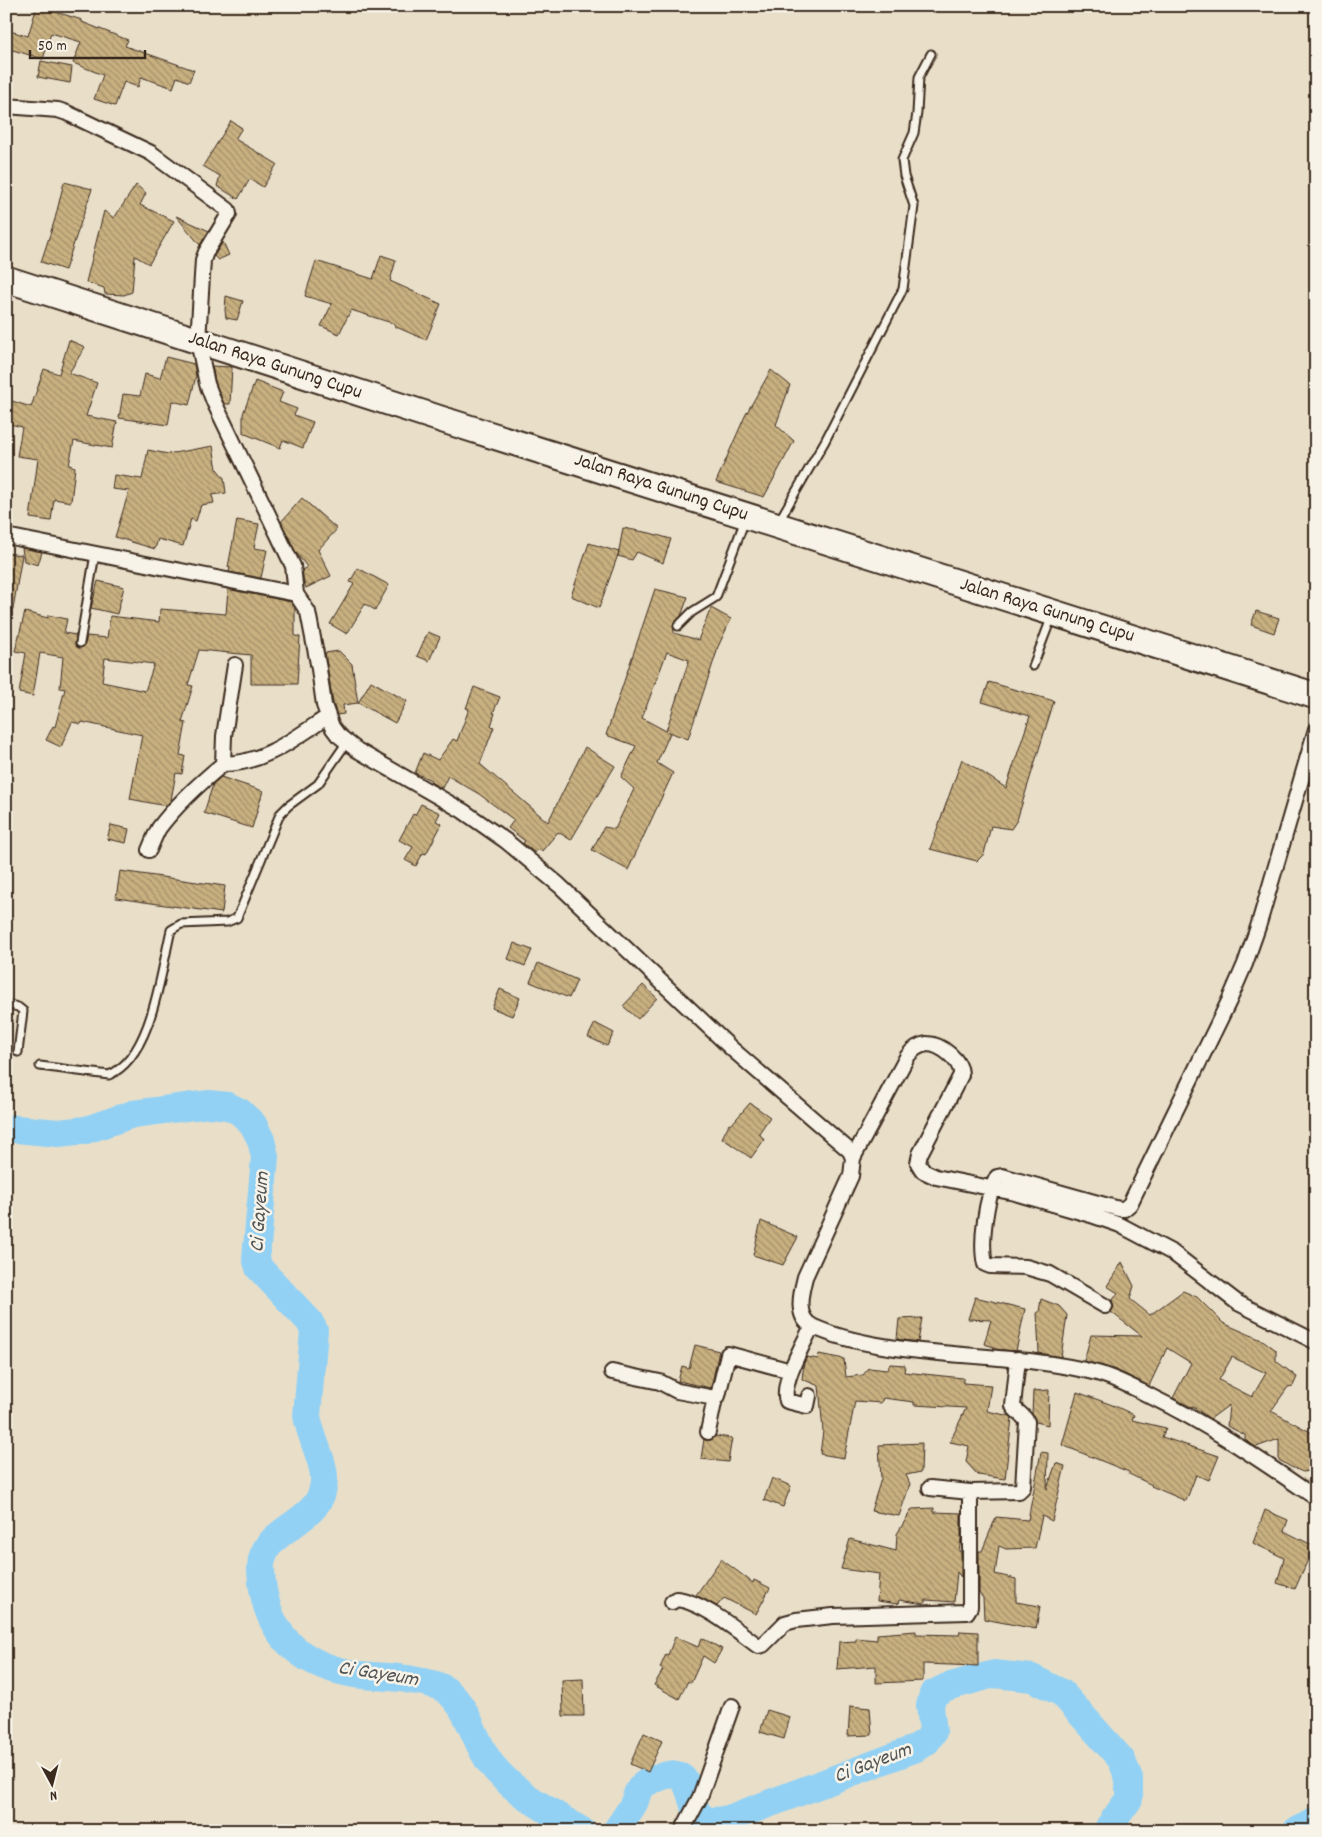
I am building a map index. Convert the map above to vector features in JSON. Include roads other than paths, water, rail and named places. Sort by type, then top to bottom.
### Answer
[{"type":"highway","name":"Jalan Raya Gunung Cupu","points":[[6,279],[452,423],[1316,696]]},
{"type":"street","points":[[6,106],[58,110],[76,117],[151,153],[228,210],[229,214],[204,256],[198,341],[203,368],[214,402],[293,566],[296,594],[308,612],[327,717],[332,727],[356,750],[463,811],[521,853],[559,885],[732,1049],[845,1145],[853,1158]]},
{"type":"street","points":[[6,536],[296,594]]},
{"type":"street","points":[[223,764],[224,736],[235,666]]},
{"type":"street","points":[[149,850],[158,830],[176,808],[198,785],[223,764],[238,764],[262,756],[294,739],[327,717]]},
{"type":"street","points":[[1105,1306],[1050,1274],[1026,1267],[985,1264],[985,1220],[993,1185],[999,1176],[1004,1176],[1119,1210],[1124,1209],[1130,1204],[1225,1010],[1245,964],[1258,927],[1316,729]]},
{"type":"street","points":[[1316,1342],[1238,1304],[1173,1253],[1120,1225],[1015,1194],[993,1185],[936,1177],[928,1174],[919,1167],[920,1154],[962,1070],[957,1061],[943,1049],[934,1045],[919,1046],[907,1057],[853,1158],[852,1176],[805,1276],[800,1311],[812,1326],[851,1340],[907,1350],[1018,1359],[1098,1373],[1122,1382],[1174,1407],[1244,1449],[1316,1498]]},
{"type":"street","points":[[809,1396],[807,1406],[787,1401],[786,1390],[791,1372],[812,1326]]},
{"type":"street","points":[[708,1432],[715,1398],[718,1396],[728,1354],[791,1372]]},
{"type":"street","points":[[930,1488],[970,1492],[1019,1491],[1023,1487],[1027,1422],[1025,1417],[1017,1413],[1013,1406],[1018,1359]]},
{"type":"street","points":[[612,1372],[660,1382],[677,1391],[715,1398]]},
{"type":"street","points":[[672,1602],[676,1599],[684,1600],[701,1608],[733,1627],[758,1646],[763,1644],[785,1623],[796,1620],[833,1616],[967,1612],[970,1607],[970,1492]]},
{"type":"street","points":[[682,1831],[700,1798],[732,1706]]},
{"type":"lane","points":[[776,526],[824,442],[903,289],[914,206],[904,176],[902,160],[914,133],[919,76],[931,54]]},
{"type":"lane","points":[[678,626],[692,612],[716,596],[747,515]]},
{"type":"lane","points":[[80,643],[95,554]]},
{"type":"lane","points":[[1033,666],[1054,613]]},
{"type":"lane","points":[[40,1066],[109,1075],[125,1063],[143,1038],[153,1010],[171,930],[181,924],[227,922],[237,918],[280,814],[318,784],[347,742]]},
{"type":"lane","points":[[6,1004],[18,1007],[23,1011],[18,1052]]},
{"type":"waterway","name":"Ci Gayeum","points":[[6,1128],[58,1133],[86,1130],[133,1114],[209,1104],[228,1106],[240,1112],[253,1124],[261,1140],[265,1157],[256,1258],[259,1268],[309,1321],[314,1330],[307,1416],[322,1464],[324,1478],[322,1494],[314,1506],[271,1543],[263,1554],[261,1569],[263,1590],[268,1609],[276,1626],[286,1640],[299,1652],[315,1662],[354,1674],[407,1679],[443,1688],[455,1698],[467,1716],[485,1755],[500,1775],[522,1793],[582,1831]]},
{"type":"waterway","name":"Ci Gayeum","points":[[616,1831],[643,1785],[671,1775],[679,1776],[685,1781],[699,1814],[705,1819],[716,1821],[728,1819],[914,1749],[927,1741],[933,1732],[930,1706],[933,1694],[947,1687],[994,1674],[1032,1678],[1062,1693],[1121,1759],[1129,1778],[1129,1799],[1109,1827],[1110,1831]]},
{"type":"waterway","name":"Ci Gayeum","points":[[1296,1831],[1316,1821]]}]
